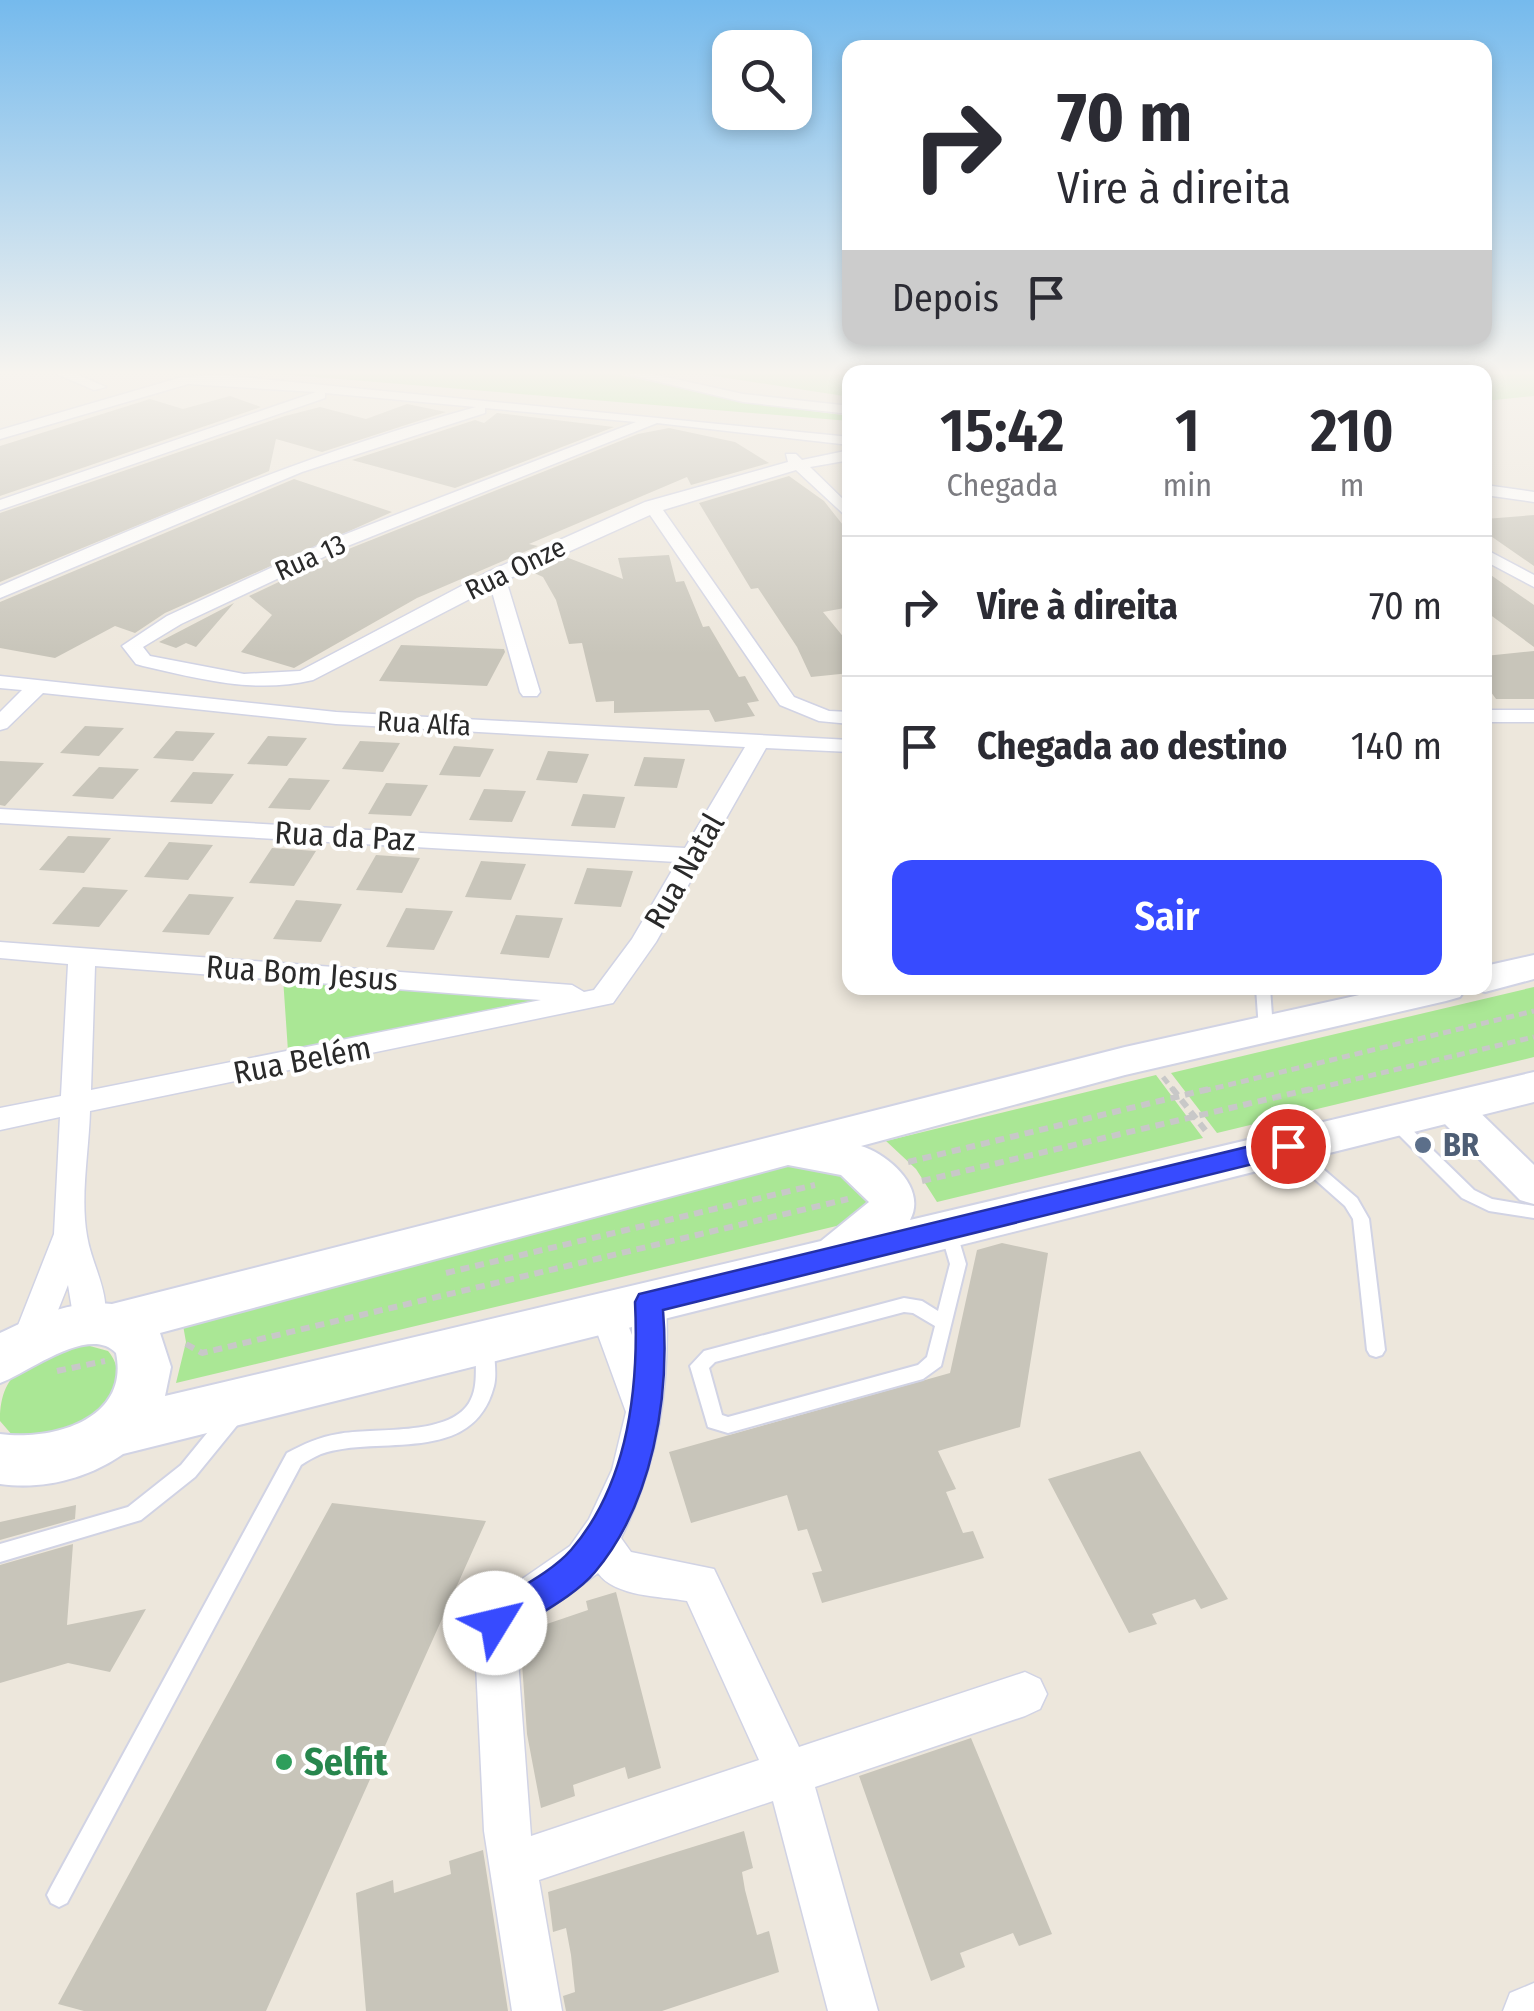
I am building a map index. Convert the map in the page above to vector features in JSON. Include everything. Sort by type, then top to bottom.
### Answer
[{"type":"main road","points":[[1492,976],[1534,967]]},
{"type":"main road","points":[[20,1353],[113,1334],[781,1150],[1146,1056],[1264,1008],[1382,995]]},
{"type":"main road","points":[[0,1459],[37,1463],[62,1458],[107,1434],[1534,1087]]},
{"type":"main road","points":[[781,1150],[853,1160],[892,1193],[892,1210],[880,1223],[817,1261]]},
{"type":"main road","points":[[107,1434],[136,1401],[143,1384],[113,1334]]},
{"type":"street","points":[[0,504],[106,466]]},
{"type":"street","points":[[0,592],[160,522],[309,466]]},
{"type":"street","name":"Rua 13","points":[[306,676],[276,683],[246,682],[143,660],[132,646],[139,638],[339,544],[537,466]]},
{"type":"street","points":[[753,466],[654,503],[787,701],[826,717],[842,718]]},
{"type":"street","name":"Rua Onze","points":[[306,676],[496,575],[654,503],[776,466]]},
{"type":"street","points":[[809,466],[842,506]]},
{"type":"street","points":[[773,468],[814,475]]},
{"type":"street","points":[[1492,489],[1534,493]]},
{"type":"street","points":[[613,522],[665,522]]},
{"type":"street","points":[[1492,558],[1534,582]]},
{"type":"street","points":[[496,575],[506,598],[530,692]]},
{"type":"street","points":[[451,598],[506,598]]},
{"type":"street","name":"Rua Alfa","points":[[0,682],[336,718],[842,746]]},
{"type":"street","points":[[0,724],[38,686]]},
{"type":"street","points":[[1492,716],[1534,716]]},
{"type":"street","name":"Rua Natal","points":[[603,996],[643,942],[759,742]]},
{"type":"street","name":"Rua da Paz","points":[[0,816],[691,856]]},
{"type":"street","name":"Rua Bom Jesus","points":[[0,950],[603,996]]},
{"type":"street","points":[[82,956],[70,1234],[88,1298],[113,1334]]},
{"type":"street","name":"Rua Belém","points":[[0,1119],[603,996]]},
{"type":"street","points":[[1451,1107],[1534,1189]]},
{"type":"street","points":[[20,1353],[70,1234]]},
{"type":"street","points":[[537,2011],[507,1831],[495,1623],[582,1562],[614,1512],[638,1448],[644,1414],[628,1307]]},
{"type":"street","points":[[597,1538],[620,1570],[700,1582],[790,1776],[853,2011]]},
{"type":"street","points":[[514,1865],[790,1776],[1025,1694]]},
{"type":"lane","points":[[1394,1121],[1468,1194],[1489,1204],[1534,1212]]},
{"type":"lane","points":[[1288,1146],[1351,1202],[1361,1219],[1376,1350]]},
{"type":"lane","points":[[944,1323],[916,1306],[904,1305],[710,1356],[698,1366],[714,1421],[728,1425],[923,1371],[935,1360],[944,1323],[958,1264],[948,1229]]},
{"type":"lane","points":[[59,1895],[294,1459],[320,1444],[456,1428],[474,1412],[486,1389],[484,1342]]},
{"type":"lane","points":[[0,1553],[134,1514],[188,1472],[244,1401]]},
{"type":"path","points":[[1146,1056],[1230,1160]]},
{"type":"path","points":[[20,1353],[113,1334]]},
{"type":"green space","points":[[283,978],[550,997],[288,1051]]},
{"type":"green space","points":[[1534,987],[1534,1057],[1217,1133],[1171,1073]]},
{"type":"green space","points":[[1156,1075],[1203,1138],[937,1202],[916,1169],[886,1141]]},
{"type":"green space","points":[[810,1160],[842,1169],[875,1196],[870,1218],[176,1383],[186,1342],[181,1314]]},
{"type":"green space","points":[[79,1343],[108,1351],[115,1363],[115,1389],[108,1402],[88,1424],[62,1436],[13,1436],[0,1421],[6,1388],[13,1377],[34,1362]]},
{"type":"building","points":[[0,466],[88,466],[0,496]]},
{"type":"building","points":[[139,466],[270,466],[269,471],[0,582],[0,513]]},
{"type":"building","points":[[374,466],[513,466],[455,488]]},
{"type":"building","points":[[558,466],[759,466],[691,485],[687,477],[529,544],[538,546],[417,598],[294,668],[241,652],[272,615],[249,596],[346,550]]},
{"type":"building","points":[[789,476],[824,501],[842,524],[842,608],[823,612],[842,635],[842,674],[811,677],[797,647],[758,588],[751,589],[699,503]]},
{"type":"building","points":[[294,479],[392,512],[165,613],[135,633],[115,626],[55,658],[0,648],[0,602]]},
{"type":"building","points":[[1534,515],[1534,566],[1492,537],[1492,518]]},
{"type":"building","points":[[669,555],[676,582],[684,581],[703,627],[709,626],[739,677],[745,676],[759,701],[747,703],[755,716],[715,722],[709,710],[614,713],[614,701],[596,702],[582,643],[569,644],[556,600],[543,577],[532,572],[566,557],[623,579],[618,558]]},
{"type":"building","points":[[1492,576],[1534,605],[1534,647],[1492,616]]},
{"type":"building","points":[[234,603],[196,647],[186,643],[176,648],[159,642]]},
{"type":"building","points":[[401,645],[505,652],[487,686],[379,681]]},
{"type":"building","points":[[1534,651],[1534,699],[1496,699],[1492,694],[1492,655]]},
{"type":"building","points":[[85,726],[124,728],[99,756],[60,753]]},
{"type":"building","points":[[176,731],[215,733],[193,761],[153,758]]},
{"type":"building","points":[[268,736],[307,738],[287,766],[247,764]]},
{"type":"building","points":[[360,741],[400,743],[383,772],[342,769]]},
{"type":"building","points":[[454,746],[494,749],[480,777],[439,775]]},
{"type":"building","points":[[548,751],[589,754],[577,783],[536,780]]},
{"type":"building","points":[[644,757],[685,759],[677,788],[634,786]]},
{"type":"building","points":[[0,761],[44,763],[5,806],[0,805]]},
{"type":"building","points":[[99,767],[139,769],[113,799],[72,796]]},
{"type":"building","points":[[193,772],[234,774],[212,804],[170,802]]},
{"type":"building","points":[[289,778],[330,780],[310,810],[268,808]]},
{"type":"building","points":[[386,783],[428,785],[411,816],[368,814]]},
{"type":"building","points":[[484,789],[526,791],[512,822],[469,820]]},
{"type":"building","points":[[583,794],[625,797],[615,828],[571,826]]},
{"type":"building","points":[[68,836],[111,838],[84,873],[39,870]]},
{"type":"building","points":[[169,842],[213,845],[188,880],[144,877]]},
{"type":"building","points":[[272,848],[316,851],[294,886],[249,883]]},
{"type":"building","points":[[376,855],[420,858],[402,893],[356,890]]},
{"type":"building","points":[[481,861],[526,864],[511,900],[465,897]]},
{"type":"building","points":[[587,868],[633,871],[621,907],[574,904]]},
{"type":"building","points":[[83,887],[128,890],[99,927],[52,924]]},
{"type":"building","points":[[189,894],[234,897],[209,935],[162,932]]},
{"type":"building","points":[[296,900],[342,904],[321,942],[273,939]]},
{"type":"building","points":[[406,908],[453,911],[434,950],[386,947]]},
{"type":"building","points":[[516,915],[563,918],[549,958],[500,954]]},
{"type":"building","points":[[1002,1243],[1048,1253],[1020,1427],[938,1451],[956,1489],[946,1492],[963,1533],[973,1531],[984,1558],[822,1603],[812,1573],[822,1571],[807,1529],[798,1531],[787,1495],[691,1523],[669,1452],[950,1373],[977,1250]]},
{"type":"building","points":[[1140,1451],[1228,1599],[1201,1609],[1195,1599],[1152,1614],[1157,1624],[1129,1633],[1048,1479]]},
{"type":"building","name":"Selfit","points":[[332,1503],[486,1521],[266,2011],[84,2011],[58,2004]]},
{"type":"building","points":[[76,1505],[75,1519],[0,1540],[0,1522]]},
{"type":"building","points":[[73,1544],[67,1625],[146,1609],[110,1672],[68,1663],[0,1683],[0,1565]]},
{"type":"building","points":[[616,1592],[661,1768],[628,1779],[625,1767],[573,1785],[575,1796],[541,1808],[527,1734],[520,1635],[540,1620],[541,1626],[588,1610],[586,1601]]},
{"type":"building","points":[[971,1738],[1052,1934],[1019,1946],[1013,1933],[960,1953],[965,1967],[931,1981],[859,1776]]},
{"type":"building","points":[[744,1831],[753,1868],[742,1872],[745,1890],[757,1935],[769,1931],[779,1972],[662,2011],[566,2011],[563,1996],[575,1992],[571,1955],[566,1928],[553,1932],[548,1892]]},
{"type":"building","points":[[483,1850],[508,2011],[366,2011],[356,1893],[393,1880],[394,1893],[451,1874],[449,1861]]},
{"type":"place","name":"BR","points":[[1423,1145]]},
{"type":"place","name":"Selfit","points":[[284,1762]]},
{"type":"route","points":[[495,1623],[582,1562],[614,1512],[638,1448],[649,1390],[653,1365],[649,1302],[1288,1146]]}]
